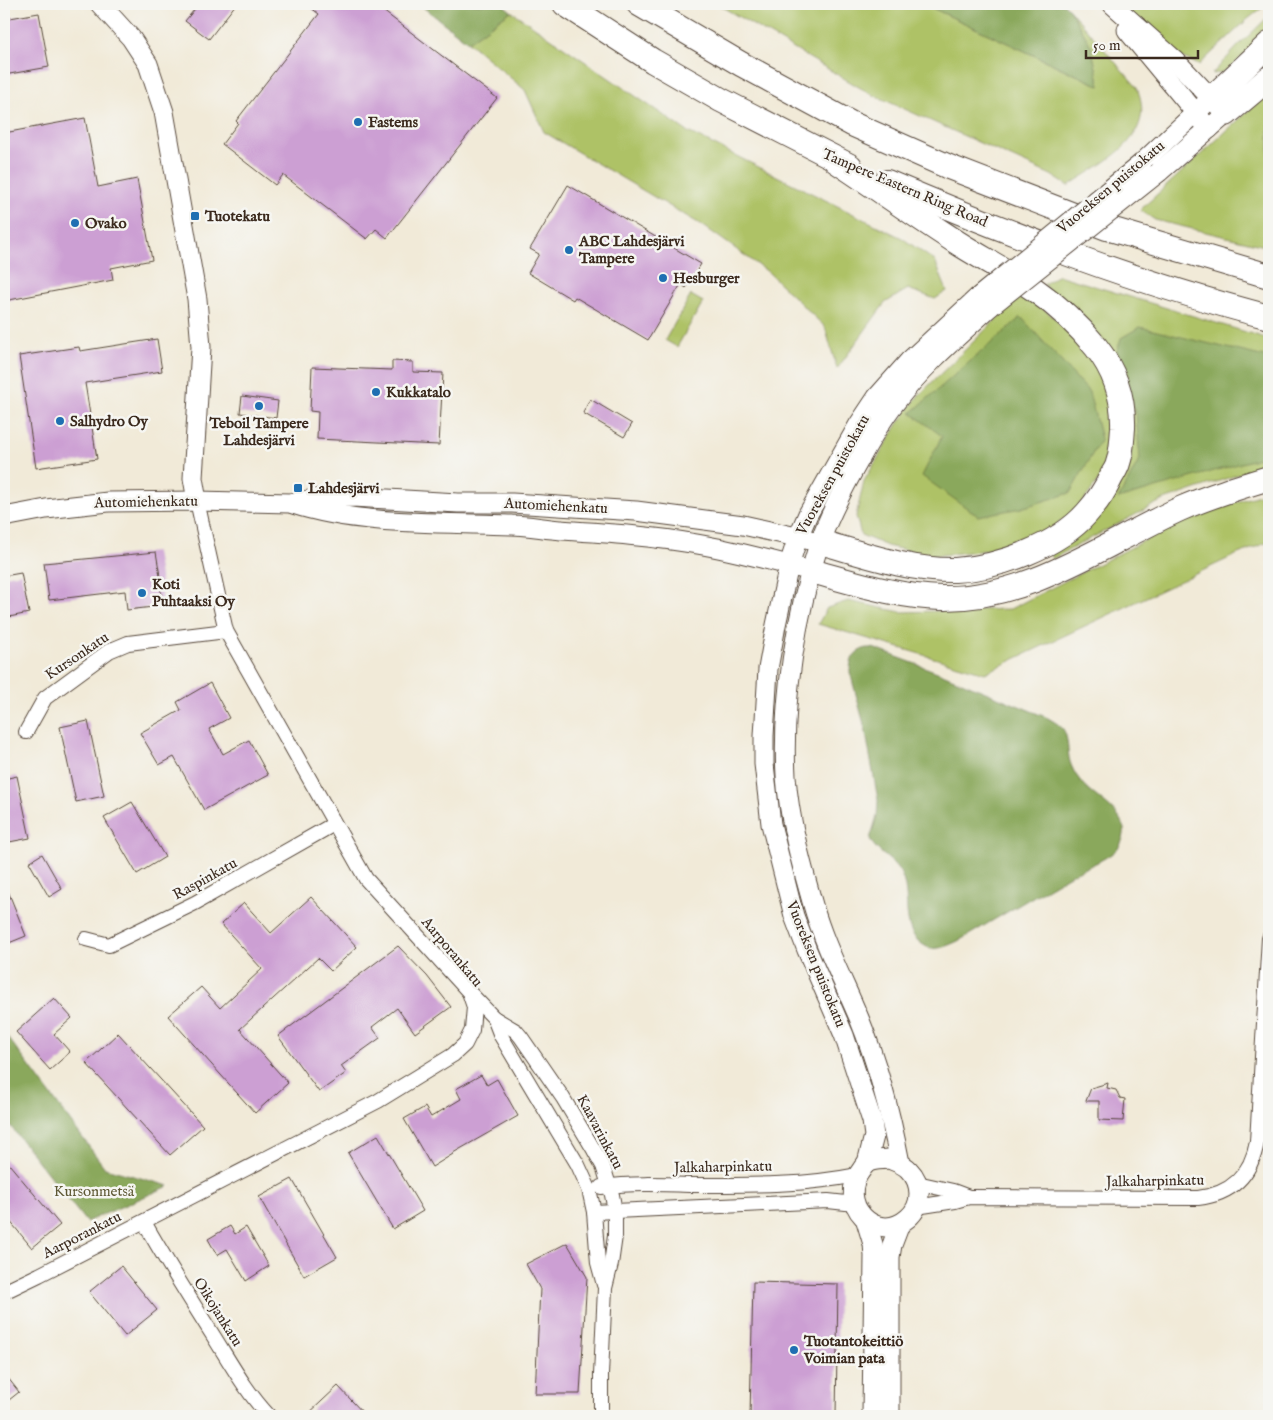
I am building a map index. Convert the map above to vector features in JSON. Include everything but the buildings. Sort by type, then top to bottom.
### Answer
[{"type":"highway","name":"Tampere Eastern Ring Road","points":[[565,4],[654,61],[721,100],[836,161],[1081,260],[1159,286],[1269,317]]},
{"type":"highway","points":[[639,4],[742,64],[852,124],[949,167],[1106,228],[1269,276]]},
{"type":"highway","points":[[1211,108],[1269,44]]},
{"type":"highway","points":[[1211,108],[1269,78]]},
{"type":"highway","points":[[809,539],[911,566],[945,569],[973,568],[1023,555],[1059,536],[1086,514],[1100,496],[1118,463],[1123,420],[1119,389],[1111,371],[1096,348],[1062,312],[1035,290],[957,243],[836,161]]},
{"type":"highway","points":[[1169,248],[1269,261]]},
{"type":"highway","points":[[800,568],[914,596],[941,598],[987,594],[1014,588],[1042,578],[1179,510],[1227,490],[1269,478]]},
{"type":"main road","points":[[100,4],[131,38],[148,64],[164,112],[198,308],[202,347],[194,478],[197,501]]},
{"type":"main road","points":[[1104,4],[1211,108]]},
{"type":"main road","points":[[1112,4],[1175,60],[1211,108]]},
{"type":"main road","name":"Vuoreksen puistokatu","points":[[862,1169],[873,1141],[872,1121],[844,1035],[794,916],[778,856],[767,798],[764,764],[768,669],[776,625],[800,568],[809,539],[808,514],[854,432],[877,397],[909,361],[984,302],[1159,172],[1208,129],[1211,108]]},
{"type":"main road","name":"Vuoreksen puistokatu","points":[[984,302],[1142,163],[1211,108]]},
{"type":"main road","name":"Automiehenkatu","points":[[4,517],[46,509],[108,502],[290,503],[321,498],[352,497],[458,503],[512,503],[636,511],[743,525],[809,539]]},
{"type":"main road","name":"Automiehenkatu","points":[[290,503],[319,512],[356,517],[458,524],[514,525],[678,541],[750,554],[800,568]]},
{"type":"main road","name":"Vuoreksen puistokatu","points":[[800,568],[798,630],[788,703],[786,737],[788,797],[814,908],[825,941],[866,1038],[900,1163]]},
{"type":"main road","points":[[866,1221],[878,1226],[890,1227],[900,1224],[910,1216],[916,1207],[920,1194],[910,1170],[900,1163],[879,1160],[862,1169],[853,1185],[852,1194],[855,1204],[866,1221],[873,1244],[874,1256],[872,1416]]},
{"type":"main road","points":[[890,1416],[890,1257],[892,1245],[900,1224]]},
{"type":"street","name":"Aarporankatu","points":[[4,1290],[27,1281],[144,1222],[378,1100],[453,1055],[465,1044],[472,1030],[474,1007],[469,992],[366,879],[226,632],[197,501]]},
{"type":"street","name":"Kursonkatu","points":[[26,732],[44,698],[109,651],[128,642],[226,632]]},
{"type":"street","name":"Raspinkatu","points":[[86,939],[109,945],[195,903],[334,824]]},
{"type":"street","name":"Jalkaharpinkatu","points":[[916,1207],[955,1202],[969,1197],[1198,1198],[1221,1193],[1234,1185],[1250,1166],[1258,1142],[1269,938]]},
{"type":"street","name":"Kaavarinkatu","points":[[469,992],[494,1018],[522,1038],[564,1098],[599,1158],[610,1186],[615,1211],[613,1245],[605,1288],[601,1416]]},
{"type":"street","name":"Kaavarinkatu","points":[[494,1018],[501,1036],[573,1156],[590,1189],[594,1212],[598,1263],[605,1288]]},
{"type":"street","name":"Jalkaharpinkatu","points":[[590,1189],[610,1186],[829,1180],[862,1169]]},
{"type":"street","name":"Jalkaharpinkatu","points":[[917,1183],[953,1191],[969,1197]]},
{"type":"street","points":[[594,1212],[828,1201],[855,1204]]},
{"type":"street","name":"Oikojankatu","points":[[144,1222],[161,1253],[239,1376],[252,1396],[269,1416]]},
{"type":"green space","points":[[419,4],[502,4],[511,11],[468,42]]},
{"type":"green space","points":[[717,4],[919,4],[930,7],[1100,86],[1091,46],[1069,9],[1136,86],[1141,104],[1140,120],[1134,134],[1111,158],[1068,186],[1051,175],[869,93]]},
{"type":"green space","points":[[919,4],[1064,4],[1069,9],[1091,46],[1100,86],[930,7]]},
{"type":"green space","points":[[1119,4],[1267,4],[1248,19],[1199,65],[1177,55]]},
{"type":"green space","points":[[511,11],[688,132],[902,238],[935,261],[947,291],[935,299],[908,289],[885,303],[837,369],[825,327],[768,272],[705,227],[544,132],[525,90],[468,42]]},
{"type":"green space","points":[[1269,16],[1269,34],[1228,69],[1221,73],[1212,74],[1238,46]]},
{"type":"green space","points":[[1269,92],[1269,247],[1155,220],[1140,210]]},
{"type":"green space","points":[[1058,275],[1269,339],[1269,464],[1161,501],[1052,559],[1049,552],[1113,497],[1131,461],[1132,411],[1044,284]]},
{"type":"green space","points":[[1024,292],[1076,336],[1105,377],[1113,408],[1111,450],[1101,477],[1077,510],[1048,531],[998,549],[932,556],[887,546],[861,535],[856,516],[864,481],[898,424],[918,396]]},
{"type":"green space","points":[[691,295],[703,302],[677,347],[665,340]]},
{"type":"green space","points":[[1021,317],[1089,392],[1101,439],[1070,493],[1021,508],[978,516],[922,476],[942,436],[911,413]]},
{"type":"green space","points":[[1140,327],[1269,358],[1269,455],[1118,499],[1140,459],[1136,414],[1117,352],[1121,338]]},
{"type":"green space","points":[[1269,492],[1269,542],[1238,554],[985,673],[818,624],[827,608],[848,601],[901,612],[1010,609],[1199,513]]},
{"type":"green space","points":[[867,648],[873,648],[940,673],[1048,718],[1058,724],[1065,733],[1070,762],[1076,775],[1090,791],[1117,814],[1121,821],[1124,834],[1119,847],[1103,859],[1070,875],[960,940],[934,949],[918,941],[909,925],[905,888],[900,872],[877,849],[870,839],[877,816],[878,800],[865,728],[850,672],[851,663],[856,653]]},
{"type":"green space","name":"Kursonmetsä","points":[[4,1032],[105,1168],[169,1186],[86,1222],[4,1118]]},
{"type":"place","name":"Fastems","points":[[358,122]]},
{"type":"place","name":"Tuotekatu","points":[[195,216]]},
{"type":"place","name":"Ovako","points":[[75,223]]},
{"type":"place","name":"ABC Lahdesjärvi Tampere","points":[[569,250]]},
{"type":"place","name":"Hesburger","points":[[663,278]]},
{"type":"place","name":"Kukkatalo","points":[[376,392]]},
{"type":"place","name":"Teboil Tampere Lahdesjärvi","points":[[259,406]]},
{"type":"place","name":"Salhydro Oy","points":[[60,421]]},
{"type":"place","name":"Lahdesjärvi","points":[[298,488]]},
{"type":"place","name":"Koti Puhtaaksi Oy","points":[[142,593]]},
{"type":"place","name":"Tuotantokeittiö Voimian pata","points":[[794,1350]]}]
